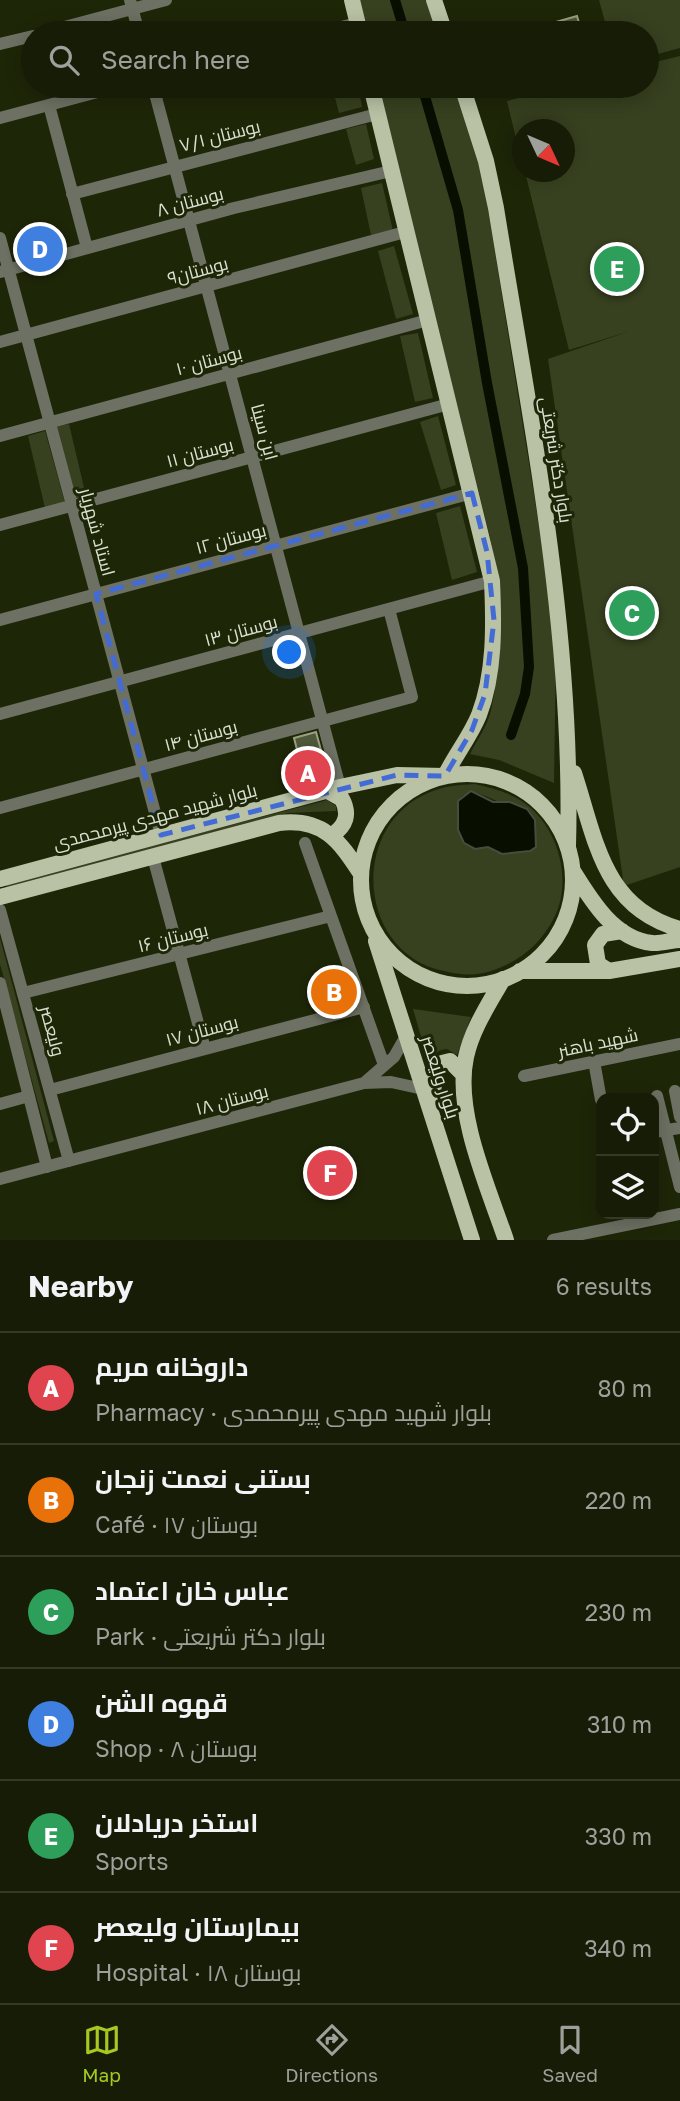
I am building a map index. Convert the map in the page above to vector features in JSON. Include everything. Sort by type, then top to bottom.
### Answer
[{"type":"main road","points":[[352,0],[356,21]]},
{"type":"main road","points":[[434,0],[441,21]]},
{"type":"main road","points":[[374,98],[492,581],[494,620],[485,694],[472,730],[445,776]]},
{"type":"main road","name":"بلوار دکتر شریعتی","points":[[466,98],[486,160],[496,208],[559,602],[570,764],[568,846]]},
{"type":"main road","points":[[570,764],[614,885],[633,907],[647,917],[680,929]]},
{"type":"main road","points":[[479,774],[503,780],[525,790],[551,815],[568,846],[573,871],[572,895],[560,928],[539,957],[503,979],[478,985],[452,985],[427,978],[404,965],[385,947],[371,926],[363,901],[361,874],[366,847],[378,822],[396,801],[419,785],[445,776],[479,774]]},
{"type":"main road","name":"بلوار شهید مهدی پیرمحمدی","points":[[0,879],[334,789],[397,775],[445,776]]},
{"type":"main road","points":[[332,835],[344,824],[347,815],[342,799],[334,789]]},
{"type":"main road","points":[[0,897],[279,823],[300,821],[332,835],[361,874]]},
{"type":"main road","points":[[573,871],[593,903],[622,932],[652,943],[680,940]]},
{"type":"main road","name":"بلوار ولیعصر","points":[[371,926],[472,1240]]},
{"type":"main road","points":[[609,971],[598,964],[595,945],[603,934],[622,932]]},
{"type":"main road","points":[[520,971],[609,971],[680,959]]},
{"type":"main road","name":"بلوار ولیعصر","points":[[503,979],[470,1042],[463,1074],[469,1124],[506,1240]]},
{"type":"main road","points":[[430,1111],[436,1071],[442,1063],[450,1061],[463,1074]]},
{"type":"street","points":[[79,21],[132,4],[166,0]]},
{"type":"street","points":[[0,44],[21,39]]},
{"type":"street","points":[[0,118],[75,98]]},
{"type":"street","name":"ابن سینا","points":[[156,98],[323,721],[334,789]]},
{"type":"street","points":[[49,105],[87,248]]},
{"type":"street","name":"بوستان ۷/۱","points":[[72,194],[377,114]]},
{"type":"street","name":"بوستان ۸","points":[[4,270],[189,220],[391,171]]},
{"type":"street","name":"بوستان۹","points":[[0,342],[405,232]]},
{"type":"street","name":"استاد شهریار","points":[[0,238],[4,270],[26,335],[161,835]]},
{"type":"street","name":"بوستان ۱۰","points":[[0,436],[428,320]]},
{"type":"street","name":"بوستان ۱۱","points":[[0,525],[449,404]]},
{"type":"street","name":"بوستان ۱۲","points":[[0,620],[472,493]]},
{"type":"street","name":"بوستان ۱۳","points":[[0,714],[492,581]]},
{"type":"street","name":"بوستان ۱۴","points":[[0,808],[412,697],[389,609]]},
{"type":"street","points":[[306,843],[384,1065]]},
{"type":"street","points":[[153,857],[205,1049]]},
{"type":"street","name":"ولیعصر","points":[[0,910],[69,1161]]},
{"type":"street","name":"بوستان ۱۶","points":[[23,993],[331,916]]},
{"type":"street","points":[[0,984],[47,1167]]},
{"type":"street","name":"بوستان ۱۷","points":[[50,1090],[364,1007]]},
{"type":"street","name":"بوستان ۱۸","points":[[0,1179],[364,1083],[394,1056],[407,1036]]},
{"type":"street","name":"شهید باهنر","points":[[524,1076],[680,1044]]},
{"type":"street","points":[[594,1061],[600,1093]]},
{"type":"street","points":[[364,1083],[391,1082],[424,1089]]},
{"type":"street","points":[[675,1091],[680,1117]]},
{"type":"street","points":[[0,1104],[29,1096]]},
{"type":"street","points":[[680,1128],[660,1131],[680,1186]]},
{"type":"street","points":[[659,1216],[680,1214]]},
{"type":"street","points":[[553,1240],[624,1219]]},
{"type":"highlighted area","points":[[472,493],[487,552],[494,620],[485,694],[472,730],[445,776],[397,775],[161,835],[96,594]]},
{"type":"green space","points":[[358,0],[427,0],[433,21],[362,21]]},
{"type":"green space","points":[[599,0],[680,0],[680,48],[659,54],[659,21],[605,21]]},
{"type":"green space","points":[[680,56],[680,867],[624,886],[548,359],[630,331],[569,350],[527,182],[575,182],[575,119],[512,119],[512,122],[507,101],[519,98],[659,98],[659,61]]},
{"type":"green space","points":[[335,98],[360,98],[362,107],[339,113]]},
{"type":"green space","points":[[380,98],[459,98],[479,154],[552,606],[556,651],[554,783],[499,760],[470,754],[490,716],[498,667],[499,602],[490,537]]},
{"type":"green space","points":[[366,124],[374,159],[356,165],[346,129]]},
{"type":"green space","points":[[382,183],[393,231],[371,235],[361,188]]},
{"type":"green space","points":[[394,246],[413,314],[396,319],[378,251]]},
{"type":"green space","points":[[418,333],[433,398],[415,402],[400,336]]},
{"type":"green space","points":[[438,416],[456,485],[441,490],[420,422]]},
{"type":"green space","points":[[69,424],[86,496],[73,500],[54,427]]},
{"type":"green space","points":[[45,431],[65,503],[45,508],[28,436]]},
{"type":"green space","points":[[460,506],[477,572],[452,580],[436,513]]},
{"type":"green space","points":[[475,784],[503,792],[533,810],[552,837],[562,869],[562,886],[554,918],[536,944],[501,967],[485,973],[468,974],[444,971],[415,960],[394,941],[380,916],[374,888],[375,860],[385,833],[402,810],[428,793],[451,786]],"holes":[[[471,791],[505,805],[536,827],[522,851],[498,853],[488,847],[470,847],[464,843],[458,830],[461,797]]]},
{"type":"green space","points":[[327,800],[336,806],[336,811],[288,813],[7,887],[6,884]]},
{"type":"green space","points":[[0,938],[54,1141],[49,1143],[0,964]]},
{"type":"green space","points":[[413,1009],[471,1017],[457,1055],[447,1049],[439,1051],[433,1059],[431,1071]]},
{"type":"shaded area","points":[[471,791],[493,802],[510,802],[527,809],[535,820],[536,847],[530,851],[502,854],[488,847],[475,849],[464,843],[458,830],[458,801]]},
{"type":"building","points":[[577,16],[578,21],[559,21]]},
{"type":"building","points":[[316,732],[329,779],[306,785],[294,738]]},
{"type":"waterway","points":[[395,0],[401,21]]},
{"type":"waterway","points":[[425,98],[458,210],[487,383],[523,568],[529,667],[525,694],[511,735]]},
{"type":"place","name":"قهوه الشن","points":[[40,249]]},
{"type":"place","name":"استخر دریادلان","points":[[617,269]]},
{"type":"place","name":"عباس خان اعتماد","points":[[632,613]]},
{"type":"place","name":"داروخانه مریم","points":[[308,773]]},
{"type":"place","name":"بستنی نعمت زنجان","points":[[334,992]]},
{"type":"place","name":"بیمارستان ولیعصر","points":[[330,1173]]}]
